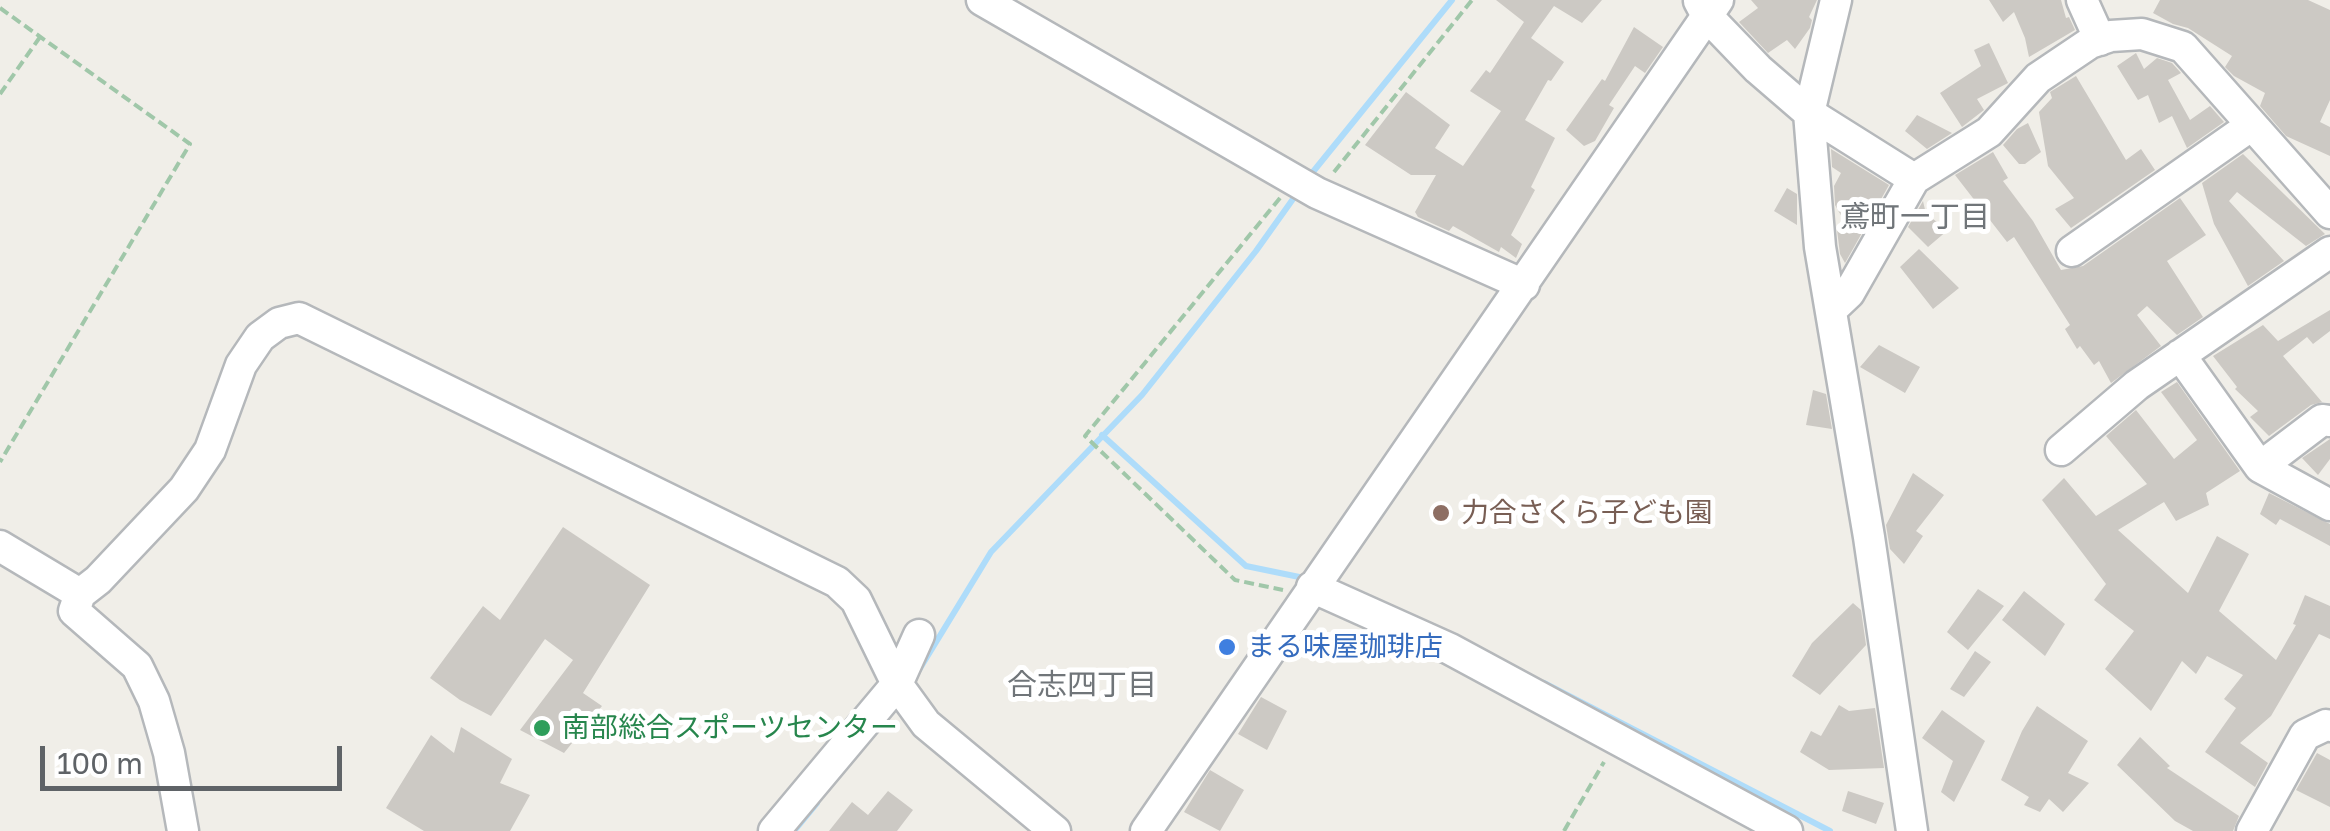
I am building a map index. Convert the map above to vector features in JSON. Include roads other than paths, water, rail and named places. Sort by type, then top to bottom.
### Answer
[{"type":"street","points":[[982,0],[1306,186],[1524,285]]},
{"type":"street","points":[[1836,0],[1808,113],[1820,248],[1912,831]]},
{"type":"street","points":[[2082,0],[2100,40]]},
{"type":"street","points":[[1146,831],[1524,285],[1708,5],[1758,70],[1808,113],[1914,179]]},
{"type":"street","points":[[1831,310],[1849,293],[1914,179],[1988,132],[2038,78],[2100,40],[2142,34],[2183,47],[2330,213]]},
{"type":"street","points":[[2072,251],[2252,125]]},
{"type":"street","points":[[2061,450],[2137,384],[2330,252]]},
{"type":"street","points":[[182,831],[169,753],[154,702],[136,666],[74,611],[80,594],[184,489],[210,450],[241,365],[260,337],[280,323],[299,318],[837,582],[856,600],[897,684],[926,724],[1054,831]]},
{"type":"street","points":[[2180,356],[2260,467],[2330,504]]},
{"type":"street","points":[[2260,467],[2322,420],[2330,421]]},
{"type":"street","points":[[0,546],[80,594]]},
{"type":"street","points":[[1312,587],[1450,649],[1787,831]]},
{"type":"street","points":[[774,831],[897,684],[919,635]]},
{"type":"street","points":[[2252,831],[2305,735],[2326,724],[2330,726]]},
{"type":"waterway","points":[[1308,178],[1452,0]]},
{"type":"waterway","points":[[919,670],[991,552],[1142,395],[1298,192]]},
{"type":"waterway","points":[[1102,435],[1246,566],[1309,579]]},
{"type":"waterway","points":[[1544,683],[1830,831]]},
{"type":"waterway","points":[[794,831],[817,803]]},
{"type":"place","name":"力合さくら子ども園","points":[[1441,513]]},
{"type":"place","name":"まる味屋珈琲店","points":[[1227,647]]},
{"type":"place","name":"南部総合スポーツセンター","points":[[542,728]]},
{"type":"district","name":"鳶町一丁目","points":[[1915,217]]},
{"type":"district","name":"合志四丁目","points":[[1082,685]]}]
